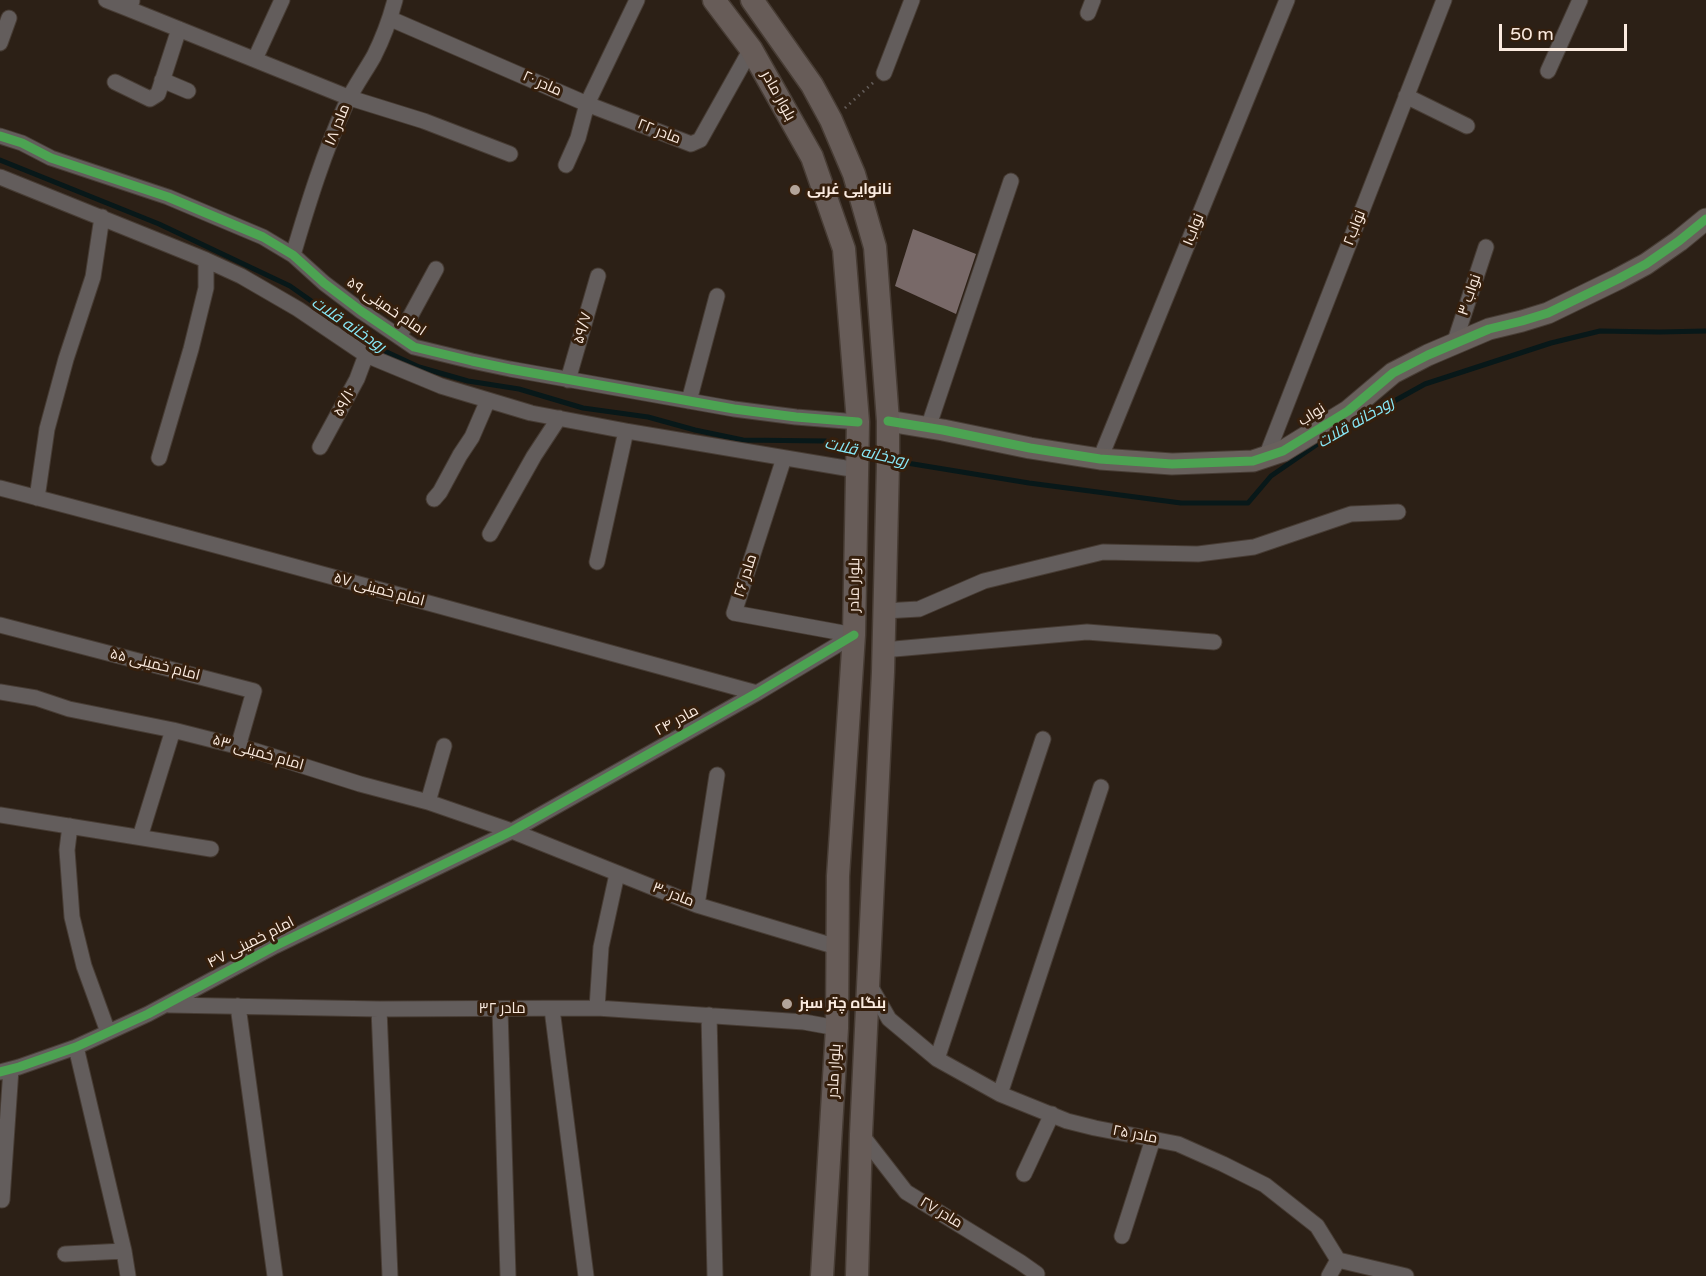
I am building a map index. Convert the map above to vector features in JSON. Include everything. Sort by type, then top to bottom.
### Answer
[{"type":"main road","name":"بلوار مادر","points":[[714,0],[751,49],[812,157],[844,249],[858,428],[854,635],[837,876],[837,1028],[822,1276]]},
{"type":"main road","name":"بلوار مادر","points":[[752,0],[812,85],[831,120],[854,174],[876,247],[888,428],[888,464],[884,650],[861,1134],[857,1276]]},
{"type":"main road","points":[[837,876],[873,878]]},
{"type":"street","points":[[106,0],[131,4],[179,29],[350,98],[424,121],[510,154]]},
{"type":"street","points":[[255,59],[282,0]]},
{"type":"street","name":"مادر ۱۸","points":[[293,255],[312,193],[350,98],[374,55],[390,19],[395,0]]},
{"type":"street","points":[[566,165],[578,138],[587,104],[637,0]]},
{"type":"street","points":[[884,73],[912,0]]},
{"type":"street","name":"نواب۱","points":[[1100,459],[1287,0]]},
{"type":"street","name":"نواب۲","points":[[1266,457],[1444,0]]},
{"type":"street","points":[[1548,71],[1580,0]]},
{"type":"street","points":[[0,43],[9,18]]},
{"type":"street","name":"مادر ۲۰","points":[[390,19],[587,104]]},
{"type":"street","points":[[115,82],[150,99],[158,94],[179,29]]},
{"type":"street","name":"مادر ۲۲","points":[[587,104],[691,144],[700,140],[751,49]]},
{"type":"street","points":[[162,80],[188,90]]},
{"type":"street","points":[[1406,96],[1467,126]]},
{"type":"street","name":"امام خمینی ۵۹","points":[[0,136],[22,143],[51,158],[168,197],[263,237],[293,255],[324,283],[414,347],[568,380],[858,428]]},
{"type":"street","points":[[0,177],[242,276],[298,309],[366,355],[441,386],[531,413],[626,431],[783,458],[857,464]]},
{"type":"street","points":[[928,428],[1011,182]]},
{"type":"street","points":[[37,498],[47,429],[66,359],[93,277],[102,217]]},
{"type":"street","name":"نواب","points":[[888,428],[943,430],[1030,448],[1100,459],[1172,464],[1253,462],[1283,451],[1348,411],[1393,373],[1489,329],[1548,313],[1618,279],[1646,264],[1706,219]]},
{"type":"street","name":"نواب ۳","points":[[1454,344],[1486,247]]},
{"type":"street","points":[[159,458],[206,288],[206,260]]},
{"type":"street","points":[[399,337],[436,269]]},
{"type":"street","name":"۵۹/۷","points":[[568,380],[598,276]]},
{"type":"street","points":[[689,401],[717,296]]},
{"type":"street","name":"۵۹/۱۰","points":[[320,447],[357,379],[366,355]]},
{"type":"street","points":[[434,499],[472,438],[488,400]]},
{"type":"street","points":[[490,534],[534,456],[559,418]]},
{"type":"street","points":[[597,562],[626,431]]},
{"type":"street","name":"مادر ۲۶","points":[[783,458],[734,613],[854,635]]},
{"type":"street","name":"امام خمینی ۵۷","points":[[0,488],[193,538],[757,693]]},
{"type":"street","points":[[885,611],[919,609],[984,581],[1103,552],[1198,554],[1254,547],[1351,514],[1398,512]]},
{"type":"street","name":"امام خمینی ۵۵","points":[[0,625],[254,691],[238,747]]},
{"type":"street","points":[[884,650],[1087,632],[1215,642]]},
{"type":"street","name":"مادر ۲۴","points":[[512,831],[757,693],[854,635]]},
{"type":"street","name":"امام خمینی ۵۳","points":[[0,692],[36,698],[69,709],[173,730],[238,747],[428,802],[512,831]]},
{"type":"street","points":[[140,837],[173,730]]},
{"type":"street","points":[[937,1059],[1043,739]]},
{"type":"street","points":[[428,802],[444,746]]},
{"type":"street","points":[[697,905],[717,775]]},
{"type":"street","points":[[1000,1094],[1101,787]]},
{"type":"street","points":[[0,815],[211,849]]},
{"type":"street","points":[[70,826],[67,850],[72,917],[84,966],[108,1032]]},
{"type":"street","name":"مادر ۳۰","points":[[512,831],[697,905],[837,947]]},
{"type":"street","name":"امام خمینی ۴۷","points":[[6,1070],[76,1047],[166,1005],[275,946],[512,831]]},
{"type":"street","points":[[597,1008],[600,946],[617,874]]},
{"type":"street","name":"مادر ۲۵","points":[[869,984],[889,1019],[937,1059],[1000,1094],[1066,1121],[1178,1144],[1265,1185],[1317,1226],[1338,1260]]},
{"type":"street","name":"مادر ۳۲","points":[[166,1005],[379,1009],[597,1008],[804,1022],[837,1028]]},
{"type":"street","points":[[238,1006],[275,1276]]},
{"type":"street","points":[[379,1009],[390,1276]]},
{"type":"street","points":[[500,1009],[508,1276]]},
{"type":"street","points":[[552,1009],[586,1276]]},
{"type":"street","points":[[709,1015],[715,1276]]},
{"type":"street","points":[[76,1047],[128,1276]]},
{"type":"street","points":[[2,1200],[6,1070]]},
{"type":"street","points":[[1024,1174],[1052,1114]]},
{"type":"street","name":"مادر ۲۷","points":[[861,1134],[906,1192],[1018,1269],[1037,1274]]},
{"type":"street","points":[[1122,1236],[1153,1139]]},
{"type":"street","points":[[65,1254],[124,1251]]},
{"type":"street","points":[[1329,1276],[1338,1260],[1406,1276]]},
{"type":"path","points":[[831,120],[884,73]]},
{"type":"building","points":[[913,229],[976,254],[956,314],[895,286]]},
{"type":"waterway","name":"رودخانه قلات","points":[[0,160],[159,224],[290,286],[378,348],[419,367],[468,381],[519,389],[583,408],[648,417],[743,440],[825,441],[852,449]]},
{"type":"waterway","name":"رودخانه قلات","points":[[893,459],[1029,483],[1181,503],[1248,503],[1271,476],[1322,441],[1425,384],[1551,343],[1600,331],[1706,331]]},
{"type":"cycle path","points":[[0,136],[22,143],[51,158],[168,197],[263,237],[293,255],[324,283],[414,347],[510,369],[734,409],[858,422]]},
{"type":"cycle path","points":[[888,421],[1100,459],[1172,464],[1253,461],[1283,451],[1348,411],[1393,373],[1489,329],[1548,313],[1618,279],[1646,264],[1706,219]]},
{"type":"cycle path","points":[[0,1072],[76,1047],[148,1014],[275,946],[512,831],[757,693],[854,635]]},
{"type":"place","name":"نانوایی غربی","points":[[795,190]]},
{"type":"place","name":"بنگاه چتر سبز","points":[[787,1004]]}]
